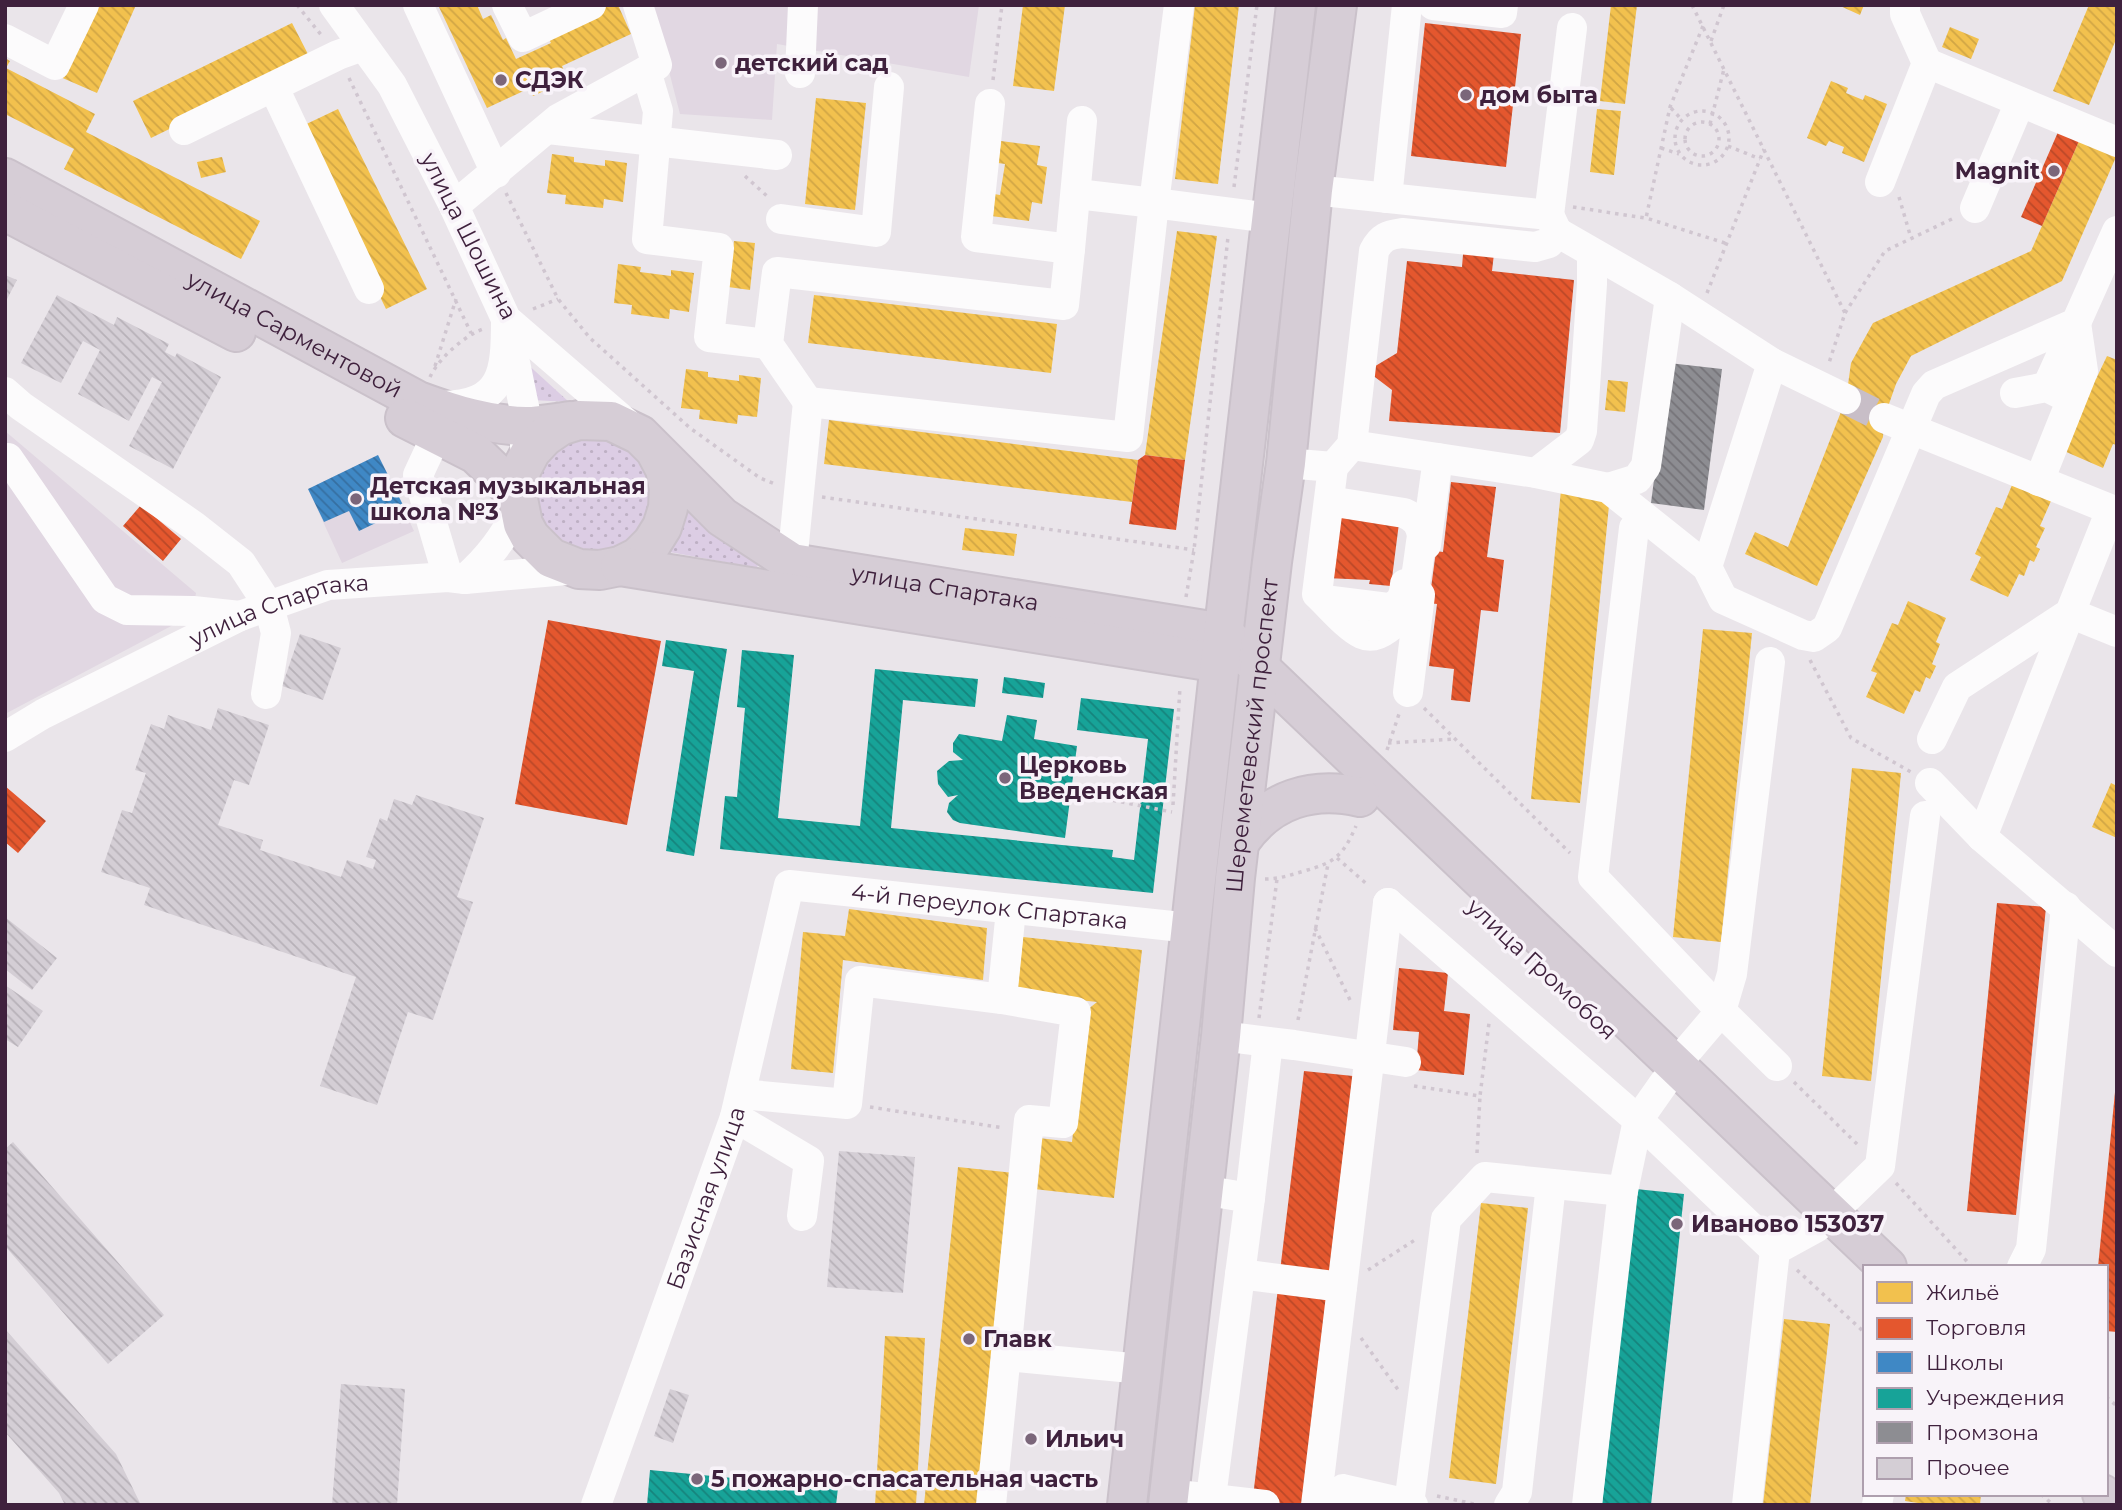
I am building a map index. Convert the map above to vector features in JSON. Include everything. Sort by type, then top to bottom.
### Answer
[{"type":"main road","name":"Шереметевский проспект","points":[[1127,1505],[1296,5]]},
{"type":"main road","name":"Шереметевский проспект","points":[[1168,1499],[1202,1190],[1249,1040],[1241,840],[1286,463],[1313,190],[1337,5]]},
{"type":"main road","points":[[1273,203],[1313,190]]},
{"type":"main road","name":"улица Сарментовой","points":[[10,201],[426,385],[461,416],[492,423],[528,426],[579,420]]},
{"type":"main road","name":"улица Сарментовой","points":[[10,201],[321,378],[476,454],[520,492]]},
{"type":"main road","points":[[579,420],[611,421],[648,444],[665,470],[669,489],[668,508],[662,527],[652,543],[638,557],[620,566],[600,570],[579,569],[551,558],[539,548],[523,524],[520,492],[531,451],[544,437],[560,426],[579,420]]},
{"type":"main road","name":"улица Спартака","points":[[648,444],[722,517],[792,563],[1222,648]]},
{"type":"main road","name":"улица Спартака","points":[[620,566],[1222,648]]},
{"type":"main road","points":[[1222,648],[1258,684]]},
{"type":"main road","name":"улица Громобоя","points":[[1258,684],[1360,806],[1670,1074]]},
{"type":"main road","name":"улица Громобоя","points":[[1258,684],[1823,1220],[1884,1265]]},
{"type":"main road","points":[[1241,840],[1250,827],[1268,811],[1291,800],[1322,792],[1340,792],[1360,806]]},
{"type":"main road","name":"улица Громобоя","points":[[1823,1220],[1863,1270]]},
{"type":"main road","points":[[1152,1278],[1193,1284]]},
{"type":"street","points":[[5,39],[55,65],[84,5]]},
{"type":"street","name":"улица Шошина","points":[[334,5],[351,50],[392,85],[454,206],[506,319],[648,444]]},
{"type":"street","points":[[418,5],[496,173]]},
{"type":"street","points":[[507,5],[523,37],[592,5]]},
{"type":"street","points":[[454,206],[558,119],[657,65],[638,5]]},
{"type":"street","points":[[800,73],[803,5]]},
{"type":"street","points":[[808,401],[1128,437],[1179,5]]},
{"type":"street","points":[[1387,198],[1408,5]]},
{"type":"street","points":[[1433,5],[1502,13],[1503,5]]},
{"type":"street","points":[[1905,5],[1905,15],[1927,63],[2117,142]]},
{"type":"street","points":[[1329,502],[1343,514],[1400,521],[1412,534],[1405,590],[1396,606],[1388,608],[1324,600],[1317,594],[1333,467],[1352,445],[1374,251],[1379,240],[1390,234],[1402,233],[1535,247],[1549,243],[1572,28]]},
{"type":"street","points":[[184,130],[351,50]]},
{"type":"street","points":[[1880,182],[1927,63]]},
{"type":"street","points":[[646,71],[658,111],[647,239],[719,248],[709,337],[768,344]]},
{"type":"street","points":[[781,219],[876,232],[889,87]]},
{"type":"street","points":[[274,88],[369,289]]},
{"type":"street","points":[[1975,208],[2020,102]]},
{"type":"street","points":[[990,104],[976,237],[1070,249]]},
{"type":"street","points":[[792,563],[808,401],[768,344],[777,272],[1064,305],[1077,194],[1082,121]]},
{"type":"street","points":[[548,129],[777,156]]},
{"type":"street","points":[[1313,190],[1552,217],[1592,253],[1698,315],[1772,363],[1834,394]]},
{"type":"street","points":[[1077,194],[1231,212],[1273,203]]},
{"type":"street","points":[[1352,445],[1536,473],[1608,488],[1707,567],[1723,599],[1814,637],[1827,628],[1926,394],[1934,385],[2076,323],[2108,274],[2117,231]]},
{"type":"street","points":[[1536,473],[1579,440],[1582,431],[1592,253]]},
{"type":"street","points":[[1608,488],[1637,479],[1646,466],[1670,298]]},
{"type":"street","points":[[426,385],[442,406],[479,402],[495,386],[504,366],[506,319]]},
{"type":"street","points":[[438,434],[418,475],[456,578],[493,551],[520,492],[528,426],[506,319]]},
{"type":"street","points":[[2039,481],[2060,394],[2084,371],[2076,323]]},
{"type":"street","points":[[1707,567],[1772,363]]},
{"type":"street","points":[[5,392],[21,406],[194,526],[241,563],[269,606],[276,633],[266,694]]},
{"type":"street","points":[[2015,393],[2060,394]]},
{"type":"street","points":[[1884,418],[2114,511],[2070,613],[1982,837]]},
{"type":"street","points":[[8,458],[105,599],[127,610],[193,611],[240,616]]},
{"type":"street","points":[[1408,692],[1438,458]]},
{"type":"street","points":[[1286,463],[1333,467]]},
{"type":"street","points":[[1634,528],[1593,877],[1777,1066]]},
{"type":"street","name":"улица Спартака","points":[[5,737],[43,714],[240,616],[328,585],[579,569]]},
{"type":"street","points":[[2070,613],[2117,632]]},
{"type":"street","points":[[1932,740],[1957,687],[2070,613]]},
{"type":"street","points":[[1587,1505],[1623,1191],[1638,1120],[1670,1074],[1721,1011],[1732,974],[1770,662]]},
{"type":"street","points":[[1930,783],[1982,837],[2117,952]]},
{"type":"street","points":[[1774,1250],[1823,1220],[1880,1166],[1925,816]]},
{"type":"street","name":"4-й переулок Спартака","points":[[789,885],[1191,928]]},
{"type":"street","name":"Базисная улица","points":[[596,1505],[738,1106],[789,885]]},
{"type":"street","points":[[1388,903],[1638,1120],[1774,1250]]},
{"type":"street","points":[[1316,1505],[1388,903]]},
{"type":"street","points":[[2023,1265],[2031,1249],[2066,907]]},
{"type":"street","points":[[1002,999],[1011,910]]},
{"type":"street","points":[[738,1106],[847,1104],[860,981],[1002,999],[1076,1012],[1063,1123],[1029,1120],[991,1505]]},
{"type":"street","points":[[1210,1501],[1250,1198],[1249,1040],[1370,1049],[1406,1062]]},
{"type":"street","points":[[738,1106],[809,1161],[802,1216]]},
{"type":"street","points":[[1341,1505],[1343,1489],[1411,1500],[1446,1219],[1485,1177],[1623,1191]]},
{"type":"street","points":[[1509,1505],[1517,1492],[1551,1184]]},
{"type":"street","points":[[1202,1190],[1250,1198]]},
{"type":"street","points":[[1747,1505],[1774,1250]]},
{"type":"street","points":[[1240,1274],[1340,1297]]},
{"type":"street","points":[[1006,1356],[1142,1369]]},
{"type":"street","points":[[1168,1499],[1265,1505]]},
{"type":"path","points":[[297,5],[351,50],[471,333]]},
{"type":"path","points":[[990,104],[1002,5]]},
{"type":"path","points":[[1186,598],[1194,550],[1257,5]]},
{"type":"path","points":[[1692,5],[1845,313]]},
{"type":"path","points":[[1711,41],[1724,5]]},
{"type":"path","points":[[1646,218],[1670,107],[1703,26]]},
{"type":"path","points":[[1710,124],[1724,68]]},
{"type":"path","points":[[1670,107],[1682,120]]},
{"type":"path","points":[[1661,148],[1680,154],[1699,165],[1712,164],[1725,153],[1728,146],[1729,131],[1723,119],[1714,113],[1699,110],[1686,115],[1676,127],[1674,138],[1680,154]]},
{"type":"path","points":[[1696,123],[1710,124],[1718,132],[1719,141],[1708,155],[1695,153],[1686,145],[1687,132],[1696,123]]},
{"type":"path","points":[[1676,127],[1687,132]]},
{"type":"path","points":[[1728,146],[1760,159]]},
{"type":"path","points":[[1715,149],[1725,153]]},
{"type":"path","points":[[1698,315],[1764,149]]},
{"type":"path","points":[[1691,162],[1695,153]]},
{"type":"path","points":[[1834,394],[1845,313],[1885,251],[1975,208]]},
{"type":"path","points":[[1552,217],[1646,218],[1728,244]]},
{"type":"path","points":[[426,385],[456,298]]},
{"type":"path","points":[[426,385],[471,333],[558,299]]},
{"type":"path","points":[[1794,630],[1851,738],[1930,783]]},
{"type":"path","points":[[1171,824],[1180,681]]},
{"type":"path","points":[[1386,756],[1388,743],[1408,692],[1593,877]]},
{"type":"path","points":[[1388,743],[1455,738]]},
{"type":"path","points":[[1071,792],[1172,812]]},
{"type":"path","points":[[1265,879],[1277,879],[1328,864],[1337,858],[1348,845],[1360,806]]},
{"type":"path","points":[[1337,858],[1388,903]]},
{"type":"path","points":[[1249,1040],[1277,879]]},
{"type":"path","points":[[1315,928],[1370,1049]]},
{"type":"path","points":[[1485,1177],[1477,1157],[1480,1096],[1494,993]]},
{"type":"path","points":[[1406,1062],[1405,1084],[1480,1096]]},
{"type":"path","points":[[847,1104],[1027,1132]]},
{"type":"path","points":[[1420,1420],[1340,1297],[1446,1219]]},
{"type":"path","points":[[1774,1250],[1863,1331]]},
{"type":"path","points":[[1411,1500],[1479,1505]]},
{"type":"shaded area","name":"детский сад","points":[[652,5],[979,5],[969,77],[777,44],[772,120],[680,114]]},
{"type":"shaded area","points":[[524,361],[569,402],[532,400]]},
{"type":"shaded area","points":[[5,431],[196,593],[192,615],[5,714]]},
{"type":"shaded area","points":[[593,438],[615,442],[633,455],[646,473],[650,495],[646,517],[633,535],[615,548],[593,552],[571,548],[553,535],[540,517],[536,495],[540,473],[553,455],[571,442]]},
{"type":"shaded area","name":"Детская музыкальная школа №3","points":[[378,455],[414,531],[342,563],[308,489]]},
{"type":"shaded area","points":[[684,502],[760,556],[757,568],[664,551]]},
{"type":"building: Жильё","points":[[90,5],[136,5],[97,93],[58,76]]},
{"type":"building: Жильё","points":[[438,5],[477,5],[483,19],[491,15],[516,59],[551,43],[546,34],[607,5],[618,5],[631,34],[562,66],[568,80],[533,96],[530,88],[487,108]]},
{"type":"building: Жильё","points":[[1023,5],[1065,5],[1054,91],[1013,86]]},
{"type":"building: Жильё","points":[[1195,5],[1239,5],[1218,184],[1175,179]]},
{"type":"building: Жильё","points":[[1611,5],[1637,5],[1625,104],[1600,101]]},
{"type":"building: Жильё","points":[[1838,5],[1864,5],[1860,15]]},
{"type":"building: Жильё","points":[[2089,5],[2117,5],[2117,37],[2089,105],[2053,91]]},
{"type":"building: Жильё","points":[[292,23],[311,60],[151,138],[133,101]]},
{"type":"building: Жильё","points":[[1950,27],[1979,39],[1971,59],[1942,47]]},
{"type":"building: Жильё","points":[[5,58],[10,61],[6,68],[95,114],[86,132],[260,221],[241,259],[64,169],[74,149],[5,114]]},
{"type":"building: Жильё","points":[[1831,81],[1848,88],[1846,93],[1863,100],[1865,95],[1887,104],[1864,162],[1842,153],[1844,147],[1829,141],[1826,146],[1807,138]]},
{"type":"building: Жильё","points":[[816,98],[866,103],[855,210],[805,204]]},
{"type":"building: Жильё","points":[[338,109],[427,289],[386,309],[298,128]]},
{"type":"building: Жильё","points":[[1597,109],[1621,111],[1614,175],[1590,172]]},
{"type":"building: Жильё","points":[[1001,141],[1040,146],[1037,165],[1047,167],[1042,204],[1032,202],[1029,221],[991,216],[994,194],[1000,195],[1005,164],[998,163]]},
{"type":"building: Жильё","points":[[2079,141],[2116,157],[2062,281],[1911,356],[1896,384],[1884,418],[1883,437],[1817,586],[1745,554],[1755,532],[1788,547],[1846,399],[1851,363],[1873,323],[2031,251]]},
{"type":"building: Жильё","points":[[552,154],[574,157],[574,162],[605,166],[605,160],[627,163],[623,202],[604,199],[603,208],[565,204],[566,195],[547,193]]},
{"type":"building: Жильё","points":[[222,157],[226,172],[201,178],[197,162]]},
{"type":"building: Жильё","points":[[1177,231],[1217,236],[1185,460],[1145,455]]},
{"type":"building: Жильё","points":[[734,241],[755,243],[750,290],[728,287]]},
{"type":"building: Жильё","points":[[618,264],[641,267],[640,272],[671,276],[671,270],[694,273],[689,312],[670,309],[669,319],[631,314],[632,305],[614,303]]},
{"type":"building: Жильё","points":[[814,295],[1057,324],[1051,373],[808,343]]},
{"type":"building: Жильё","points":[[2107,356],[2117,360],[2117,445],[2113,444],[2103,468],[2064,451],[2091,377],[2096,379]]},
{"type":"building: Жильё","points":[[686,369],[708,372],[708,377],[739,381],[739,375],[761,378],[757,417],[738,415],[737,424],[699,419],[700,410],[681,408]]},
{"type":"building: Жильё","points":[[1608,380],[1628,382],[1625,412],[1605,410]]},
{"type":"building: Жильё","points":[[829,420],[1138,460],[1132,502],[824,464]]},
{"type":"building: Жильё","points":[[2012,485],[2051,501],[2040,526],[2045,528],[2036,547],[2040,549],[2034,562],[2030,560],[2024,576],[2019,574],[2008,597],[1970,580],[1981,557],[1975,554],[1996,507],[2002,509]]},
{"type":"building: Жильё","points":[[1561,490],[1610,495],[1580,803],[1531,799]]},
{"type":"building: Жильё","points":[[965,528],[1017,534],[1014,556],[962,550]]},
{"type":"building: Жильё","points":[[1908,601],[1946,618],[1936,642],[1940,644],[1932,664],[1936,666],[1930,679],[1926,677],[1920,692],[1915,690],[1904,714],[1866,697],[1877,673],[1871,671],[1892,623],[1898,625]]},
{"type":"building: Жильё","points":[[1703,629],[1752,633],[1721,942],[1673,937]]},
{"type":"building: Жильё","points":[[1852,768],[1901,773],[1871,1081],[1822,1076]]},
{"type":"building: Жильё","points":[[2111,783],[2117,786],[2117,838],[2092,827]]},
{"type":"building: Жильё","points":[[849,909],[987,928],[983,980],[843,960],[833,1073],[791,1069],[803,932],[845,936]]},
{"type":"building: Жильё","points":[[1023,937],[1142,950],[1114,1198],[1034,1189],[1039,1138],[1072,1142],[1087,1010],[1097,1002],[1017,993]]},
{"type":"building: Жильё","name":"Главк","points":[[958,1167],[1014,1173],[981,1505],[924,1505]]},
{"type":"building: Жильё","points":[[1481,1203],[1528,1208],[1496,1484],[1449,1478]]},
{"type":"building: Жильё","points":[[1784,1319],[1830,1324],[1810,1505],[1763,1505]]},
{"type":"building: Жильё","points":[[885,1336],[925,1338],[916,1505],[875,1505]]},
{"type":"building: Жильё","points":[[1906,1496],[1981,1496],[1980,1505],[1931,1505],[1905,1501]]},
{"type":"building: Торговля","name":"дом быта","points":[[1425,23],[1521,34],[1506,167],[1411,156]]},
{"type":"building: Торговля","points":[[2058,132],[2079,141],[2042,226],[2021,217]]},
{"type":"building: Торговля","points":[[1464,242],[1495,245],[1492,271],[1574,280],[1560,433],[1389,421],[1392,390],[1367,371],[1397,353],[1407,261],[1462,267]]},
{"type":"building: Торговля","points":[[1145,455],[1185,460],[1176,530],[1129,524],[1138,460]]},
{"type":"building: Торговля","points":[[1451,482],[1496,487],[1487,557],[1504,560],[1498,612],[1481,610],[1470,702],[1451,700],[1454,669],[1429,666],[1437,604],[1429,603],[1436,551],[1443,552]]},
{"type":"building: Торговля","points":[[141,505],[181,539],[163,561],[123,526]]},
{"type":"building: Торговля","points":[[1334,515],[1399,523],[1391,586],[1369,584],[1370,580],[1326,578]]},
{"type":"building: Торговля","points":[[548,620],[661,641],[627,825],[515,804]]},
{"type":"building: Торговля","points":[[5,786],[46,821],[18,853],[5,842]]},
{"type":"building: Торговля","points":[[1997,903],[2046,907],[2016,1215],[1967,1211]]},
{"type":"building: Торговля","points":[[1399,968],[1448,973],[1444,1011],[1470,1014],[1464,1075],[1416,1070],[1419,1032],[1393,1030]]},
{"type":"building: Торговля","points":[[1304,1071],[1353,1076],[1303,1505],[1252,1505]]},
{"type":"building: Торговля","points":[[2117,1092],[2117,1332],[2108,1331],[2108,1265],[2098,1265]]},
{"type":"building: Школы","name":"Детская музыкальная школа №3","points":[[378,455],[405,509],[359,531],[349,511],[324,522],[308,489]]},
{"type":"building: Учреждения","points":[[666,640],[727,649],[694,856],[666,851],[694,671],[662,666]]},
{"type":"building: Учреждения","points":[[742,650],[794,655],[778,818],[860,826],[875,669],[978,679],[975,707],[903,700],[891,828],[1113,850],[1112,857],[1134,860],[1148,739],[1077,730],[1081,698],[1174,709],[1153,893],[720,849],[725,796],[737,797],[745,708],[737,707]]},
{"type":"building: Учреждения","points":[[1004,677],[1045,683],[1043,698],[1002,693]]},
{"type":"building: Учреждения","name":"Церковь Введенская","points":[[1007,715],[1037,720],[1034,739],[1077,746],[1065,838],[960,823],[953,820],[947,812],[949,803],[958,795],[948,797],[938,784],[937,771],[949,761],[963,760],[953,752],[953,743],[959,734],[1002,741]]},
{"type":"building: Учреждения","points":[[1636,1189],[1684,1194],[1651,1505],[1602,1505]]},
{"type":"building: Учреждения","name":"5 пожарно-спасательная часть","points":[[650,1470],[838,1488],[836,1505],[647,1505]]},
{"type":"building: Промзона","points":[[1669,363],[1722,369],[1704,510],[1651,503]]},
{"type":"building: Прочее","points":[[5,275],[17,280],[5,303]]},
{"type":"building: Прочее","points":[[57,295],[114,325],[117,317],[169,344],[165,352],[175,357],[177,353],[221,377],[173,469],[129,446],[162,382],[152,377],[129,421],[78,394],[100,350],[83,341],[61,383],[21,363]]},
{"type":"building: Прочее","points":[[300,634],[341,648],[323,700],[282,686]]},
{"type":"building: Прочее","points":[[218,708],[269,725],[249,785],[234,780],[218,825],[263,840],[260,850],[341,877],[347,860],[373,869],[376,860],[366,857],[380,818],[387,821],[394,799],[412,805],[416,795],[484,818],[457,897],[473,902],[433,1020],[408,1012],[377,1105],[320,1086],[356,977],[144,905],[150,888],[101,872],[122,810],[132,813],[146,773],[135,770],[151,724],[164,729],[168,715],[211,730]]},
{"type":"building: Прочее","points":[[5,917],[57,958],[32,990],[5,969]]},
{"type":"building: Прочее","points":[[5,985],[43,1011],[18,1047],[5,1039]]},
{"type":"building: Прочее","points":[[13,1142],[164,1315],[108,1364],[5,1246],[5,1149]]},
{"type":"building: Прочее","points":[[839,1151],[915,1157],[903,1293],[827,1287]]},
{"type":"building: Прочее","points":[[5,1329],[116,1454],[141,1505],[65,1505],[59,1493],[5,1432]]},
{"type":"building: Прочее","points":[[341,1384],[405,1389],[397,1505],[332,1505]]},
{"type":"building: Прочее","points":[[670,1389],[689,1395],[673,1443],[654,1436]]},
{"type":"tunnel","points":[[1846,399],[1884,418]]},
{"type":"place","name":"детский сад","points":[[721,63]]},
{"type":"place","name":"СДЭК","points":[[501,80]]},
{"type":"place","name":"дом быта","points":[[1466,95]]},
{"type":"place","name":"Magnit","points":[[2054,171]]},
{"type":"place","name":"Детская музыкальная школа №3","points":[[356,499]]},
{"type":"place","name":"Церковь Введенская","points":[[1005,778]]},
{"type":"place","name":"Иваново 153037","points":[[1677,1224]]},
{"type":"place","name":"Главк","points":[[969,1339]]},
{"type":"place","name":"Ильич","points":[[1031,1439]]},
{"type":"place","name":"5 пожарно-спасательная часть","points":[[697,1479]]}]
